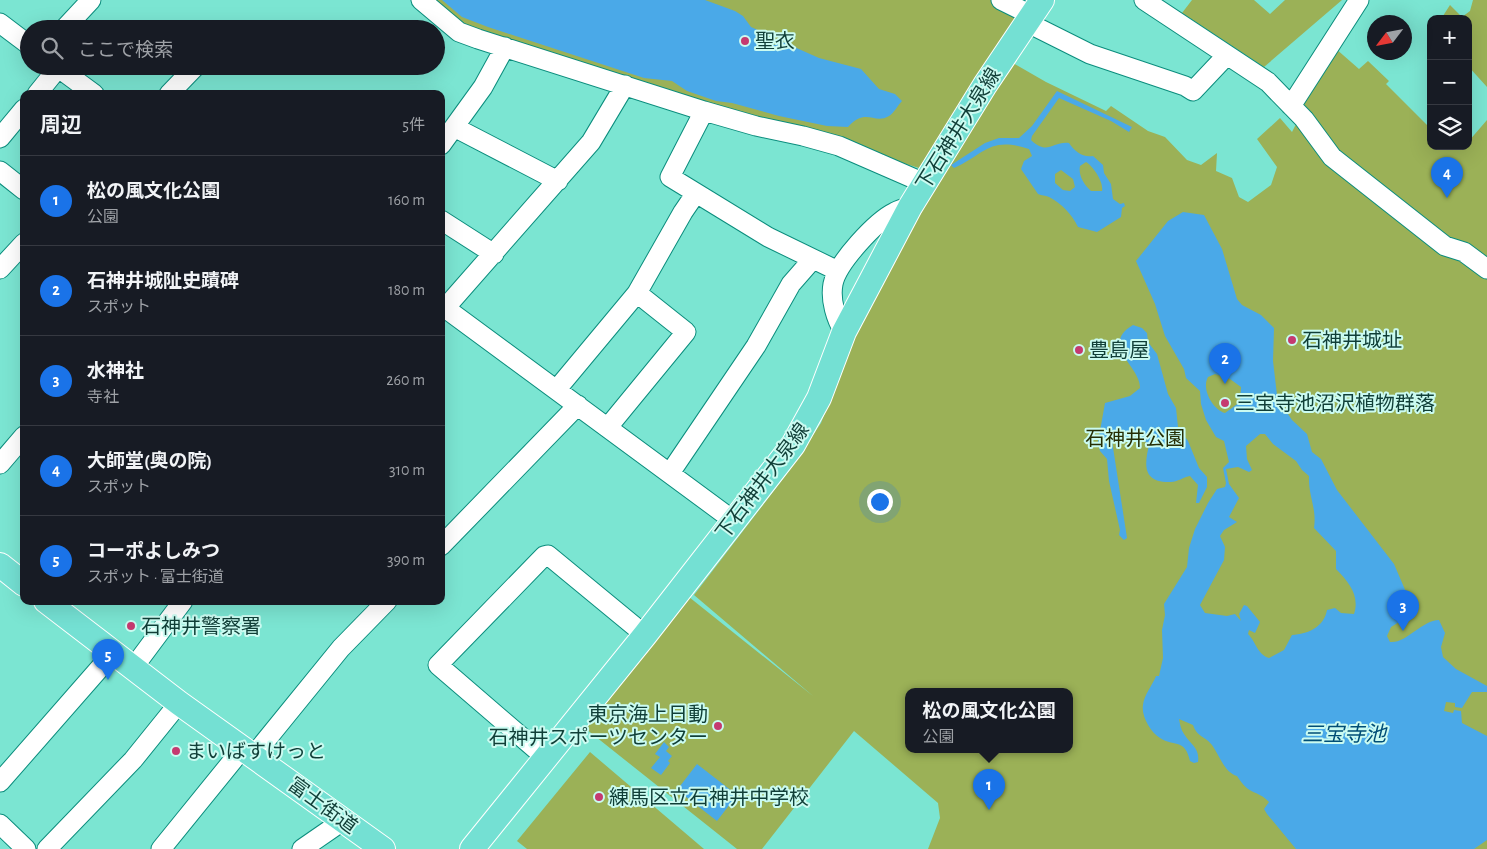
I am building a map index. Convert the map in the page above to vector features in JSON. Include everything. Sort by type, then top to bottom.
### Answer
[{"type":"main road","name":"下石神井大泉線","points":[[472,849],[645,635],[776,468],[807,422],[844,332],[910,207],[1033,12]]},
{"type":"main road","points":[[0,565],[20,581]]},
{"type":"main road","name":"富士街道","points":[[51,605],[179,703],[383,849]]},
{"type":"street","points":[[72,20],[91,0]]},
{"type":"street","points":[[421,0],[445,20]]},
{"type":"street","points":[[1001,0],[1033,12],[1090,54],[1185,86],[1193,91],[1227,55]]},
{"type":"street","points":[[1144,0],[1268,82],[1304,119],[1332,157],[1445,246],[1464,252],[1487,269]]},
{"type":"street","points":[[1291,106],[1359,0]]},
{"type":"street","points":[[445,20],[459,32],[704,111],[839,146],[924,183]]},
{"type":"street","points":[[0,23],[20,38]]},
{"type":"street","points":[[445,139],[483,88],[505,47]]},
{"type":"street","points":[[40,90],[51,75]]},
{"type":"street","points":[[68,75],[89,90]]},
{"type":"street","points":[[173,90],[187,75]]},
{"type":"street","points":[[445,305],[494,254],[591,142],[625,85]]},
{"type":"street","points":[[704,111],[670,177],[768,237],[838,271]]},
{"type":"street","points":[[0,138],[20,114]]},
{"type":"street","points":[[454,127],[558,181]]},
{"type":"street","points":[[0,171],[20,187]]},
{"type":"street","points":[[557,389],[637,294],[683,212],[696,193]]},
{"type":"street","points":[[844,332],[837,320],[834,306],[832,285],[838,271],[863,239],[883,220],[896,211],[910,207]]},
{"type":"street","points":[[445,223],[494,254]]},
{"type":"street","points":[[0,269],[20,247]]},
{"type":"street","points":[[670,473],[756,346],[791,284],[812,260]]},
{"type":"street","points":[[608,427],[686,332],[637,294]]},
{"type":"street","points":[[445,307],[734,521]]},
{"type":"street","points":[[445,542],[578,405]]},
{"type":"street","points":[[0,464],[20,441]]},
{"type":"street","points":[[546,758],[438,665],[544,556],[548,555],[645,635]]},
{"type":"street","points":[[133,668],[180,605]]},
{"type":"street","points":[[161,849],[341,648],[383,605]]},
{"type":"street","points":[[0,782],[113,654]]},
{"type":"street","points":[[47,849],[133,760],[179,703]]},
{"type":"street","points":[[302,849],[344,820]]},
{"type":"street","points":[[0,824],[26,849]]},
{"type":"green space","points":[[429,0],[996,0],[1016,18],[919,168],[462,27]]},
{"type":"green space","points":[[1192,0],[1254,0],[1270,14],[1285,0],[1342,0],[1264,67],[1182,13]]},
{"type":"green space","points":[[1473,0],[1487,0],[1487,87],[1472,70],[1472,15],[1465,15],[1470,11]]},
{"type":"green space","points":[[1450,5],[1460,15],[1444,15]]},
{"type":"green space","name":"石神井公園","points":[[1335,48],[1359,69],[1368,61],[1389,81],[1386,84],[1427,125],[1427,150],[1472,150],[1472,137],[1487,120],[1487,849],[928,849],[940,818],[938,803],[854,731],[762,849],[737,849],[586,729],[689,597],[813,696],[694,595],[789,471],[821,423],[856,334],[935,187],[1013,63],[1046,82],[1106,111],[1111,106],[1148,131],[1165,137],[1187,160],[1201,165],[1217,153],[1216,171],[1232,178],[1239,197],[1248,202],[1271,185],[1277,167],[1257,139],[1280,118],[1292,132],[1297,122],[1299,104]]},
{"type":"green space","name":"練馬区立石神井中学校","points":[[590,752],[704,849],[527,849],[517,841]]},
{"type":"water","points":[[442,0],[705,0],[735,11],[743,16],[751,27],[767,34],[767,42],[775,45],[783,42],[819,58],[861,69],[879,89],[895,94],[902,101],[889,116],[879,119],[860,118],[848,127],[827,126],[779,116],[732,103],[716,101],[687,91],[672,81],[644,78],[488,27],[462,17]]},
{"type":"water","points":[[1057,91],[1132,127],[1129,132],[1111,121],[1059,98],[1031,140],[1041,147],[1069,143],[1079,153],[1093,156],[1103,165],[1104,173],[1111,184],[1113,199],[1120,204],[1124,203],[1125,206],[1122,208],[1121,217],[1097,232],[1078,227],[1062,206],[1049,197],[1038,194],[1021,169],[1024,161],[1032,156],[1029,149],[1016,145],[997,145],[954,168],[951,165],[985,143],[999,138],[1019,138],[1032,126]],"holes":[[[1086,162],[1097,175],[1102,191],[1091,191],[1082,180],[1080,166]],[[1061,170],[1073,179],[1075,187],[1070,191],[1063,190],[1055,183],[1055,174]]]},
{"type":"water","name":"三宝寺池","points":[[1183,212],[1204,215],[1222,249],[1237,299],[1242,305],[1261,315],[1274,328],[1273,361],[1277,395],[1281,404],[1292,420],[1307,434],[1312,452],[1321,459],[1337,490],[1394,564],[1415,613],[1406,612],[1401,615],[1399,622],[1391,627],[1387,636],[1390,642],[1396,642],[1426,624],[1439,620],[1445,633],[1441,647],[1443,657],[1456,669],[1487,686],[1487,692],[1472,692],[1462,708],[1455,707],[1455,703],[1446,702],[1444,711],[1453,713],[1454,710],[1461,711],[1462,723],[1487,736],[1487,840],[1474,849],[1296,849],[1264,809],[1269,802],[1246,787],[1237,776],[1229,771],[1212,745],[1197,732],[1193,725],[1179,719],[1183,732],[1198,753],[1198,762],[1194,763],[1190,761],[1188,754],[1182,746],[1160,738],[1147,723],[1143,714],[1144,701],[1156,676],[1159,676],[1163,658],[1162,630],[1165,615],[1164,604],[1187,567],[1189,548],[1195,529],[1208,503],[1217,489],[1225,487],[1223,468],[1229,462],[1224,441],[1216,437],[1206,420],[1201,404],[1200,391],[1186,378],[1184,369],[1165,336],[1155,304],[1136,261],[1168,221]],"holes":[[[1215,374],[1230,379],[1241,387],[1240,402],[1225,413],[1216,408],[1207,393],[1206,382],[1208,377]],[[1260,434],[1265,434],[1273,444],[1296,461],[1309,476],[1315,521],[1314,528],[1336,551],[1336,569],[1349,584],[1356,601],[1354,614],[1341,613],[1335,608],[1327,610],[1323,621],[1319,625],[1304,633],[1292,635],[1284,650],[1269,658],[1259,651],[1248,634],[1249,630],[1255,633],[1260,622],[1247,606],[1244,605],[1239,614],[1241,621],[1235,614],[1227,616],[1205,613],[1200,605],[1224,560],[1225,547],[1220,536],[1224,530],[1237,522],[1229,517],[1239,498],[1229,484],[1226,469],[1238,467],[1249,472],[1252,470],[1247,459],[1246,446]]]},
{"type":"water","points":[[1133,325],[1142,328],[1147,333],[1148,342],[1157,354],[1168,394],[1176,408],[1178,427],[1188,441],[1199,468],[1207,477],[1207,487],[1199,503],[1196,503],[1198,485],[1190,476],[1176,481],[1162,482],[1150,476],[1146,466],[1149,445],[1138,435],[1112,441],[1127,538],[1124,540],[1119,535],[1120,530],[1109,481],[1107,459],[1100,451],[1098,442],[1105,403],[1130,396],[1140,388],[1135,372],[1124,356],[1120,340],[1124,333]]},
{"type":"water","points":[[664,742],[669,747],[666,751],[672,756],[668,761],[670,763],[661,775],[651,768],[660,757],[655,754]]},
{"type":"water","points":[[697,764],[737,795],[717,821],[677,790]]},
{"type":"place","name":"聖衣","points":[[745,41]]},
{"type":"place","name":"大師堂(奥の院)","points":[[1447,198]]},
{"type":"place","name":"石神井城址","points":[[1292,340]]},
{"type":"place","name":"豊島屋","points":[[1079,350]]},
{"type":"place","name":"石神井城阯史蹟碑","points":[[1225,384]]},
{"type":"place","name":"三宝寺池沼沢植物群落","points":[[1225,403]]},
{"type":"place","name":"石神井警察署","points":[[131,626]]},
{"type":"place","name":"水神社","points":[[1403,631]]},
{"type":"place","name":"コーポよしみつ","points":[[108,680]]},
{"type":"place","name":"東京海上日動 石神井スポーツセンター","points":[[718,726]]},
{"type":"place","name":"まいばすけっと","points":[[176,751]]},
{"type":"place","name":"練馬区立石神井中学校","points":[[599,797]]},
{"type":"place","name":"松の風文化公園","points":[[989,810]]}]
